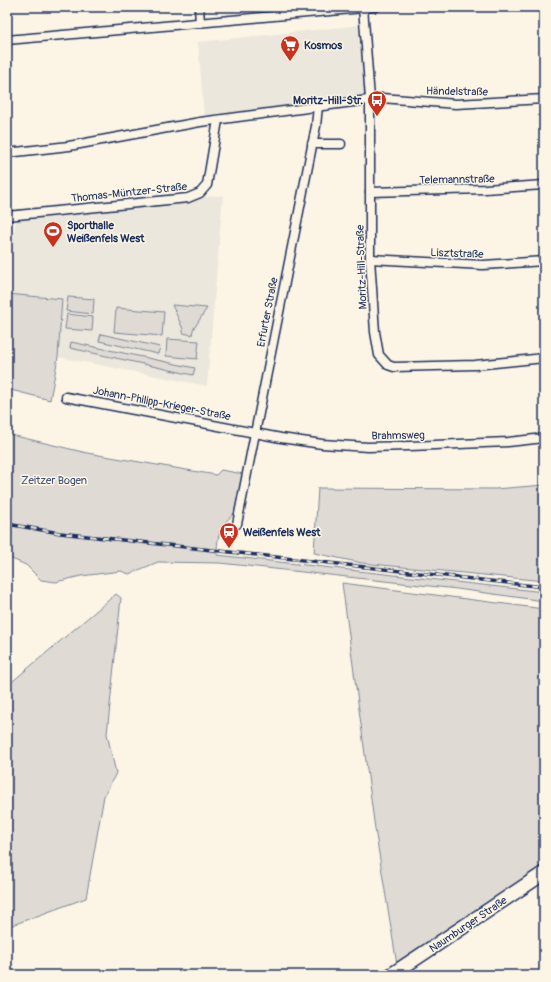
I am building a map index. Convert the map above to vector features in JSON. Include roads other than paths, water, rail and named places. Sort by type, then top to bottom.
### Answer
[{"type":"main road","name":"Naumburger Straße","points":[[391,975],[544,873]]},
{"type":"street","points":[[198,7],[200,23]]},
{"type":"street","points":[[7,40],[375,7]]},
{"type":"street","name":"Moritz-Hill-Straße","points":[[363,8],[370,99],[370,259],[375,332],[379,355],[388,365],[394,367],[475,366],[544,358]]},
{"type":"street","name":"Händelstraße","points":[[370,99],[382,98],[456,104],[544,99]]},
{"type":"street","points":[[7,153],[69,146],[218,120],[370,99]]},
{"type":"street","name":"Erfurter Straße","points":[[237,524],[254,432],[319,113],[318,106]]},
{"type":"street","name":"Thomas-Müntzer-Straße","points":[[7,216],[188,198],[200,193],[207,185],[218,120]]},
{"type":"street","points":[[312,144],[341,144]]},
{"type":"street","name":"Telemannstraße","points":[[370,192],[490,189],[544,185]]},
{"type":"street","name":"Lisztstraße","points":[[370,259],[483,265],[544,261]]},
{"type":"street","name":"Johann-Philipp-Krieger-Straße","points":[[66,397],[254,432]]},
{"type":"street","name":"Brahmsweg","points":[[254,432],[281,438],[322,444],[368,446],[508,442],[544,438]]},
{"type":"railway","points":[[7,524],[60,533],[544,587]]},
{"type":"place","name":"Kosmos","points":[[290,62]]},
{"type":"place","name":"Moritz-Hill-Str.","points":[[377,117]]},
{"type":"place","name":"Sporthalle Weißenfels West","points":[[53,248]]},
{"type":"place","name":"Weißenfels West","points":[[229,549]]},
{"type":"park label","name":"Zeitzer Bogen","points":[[54,480]]}]
